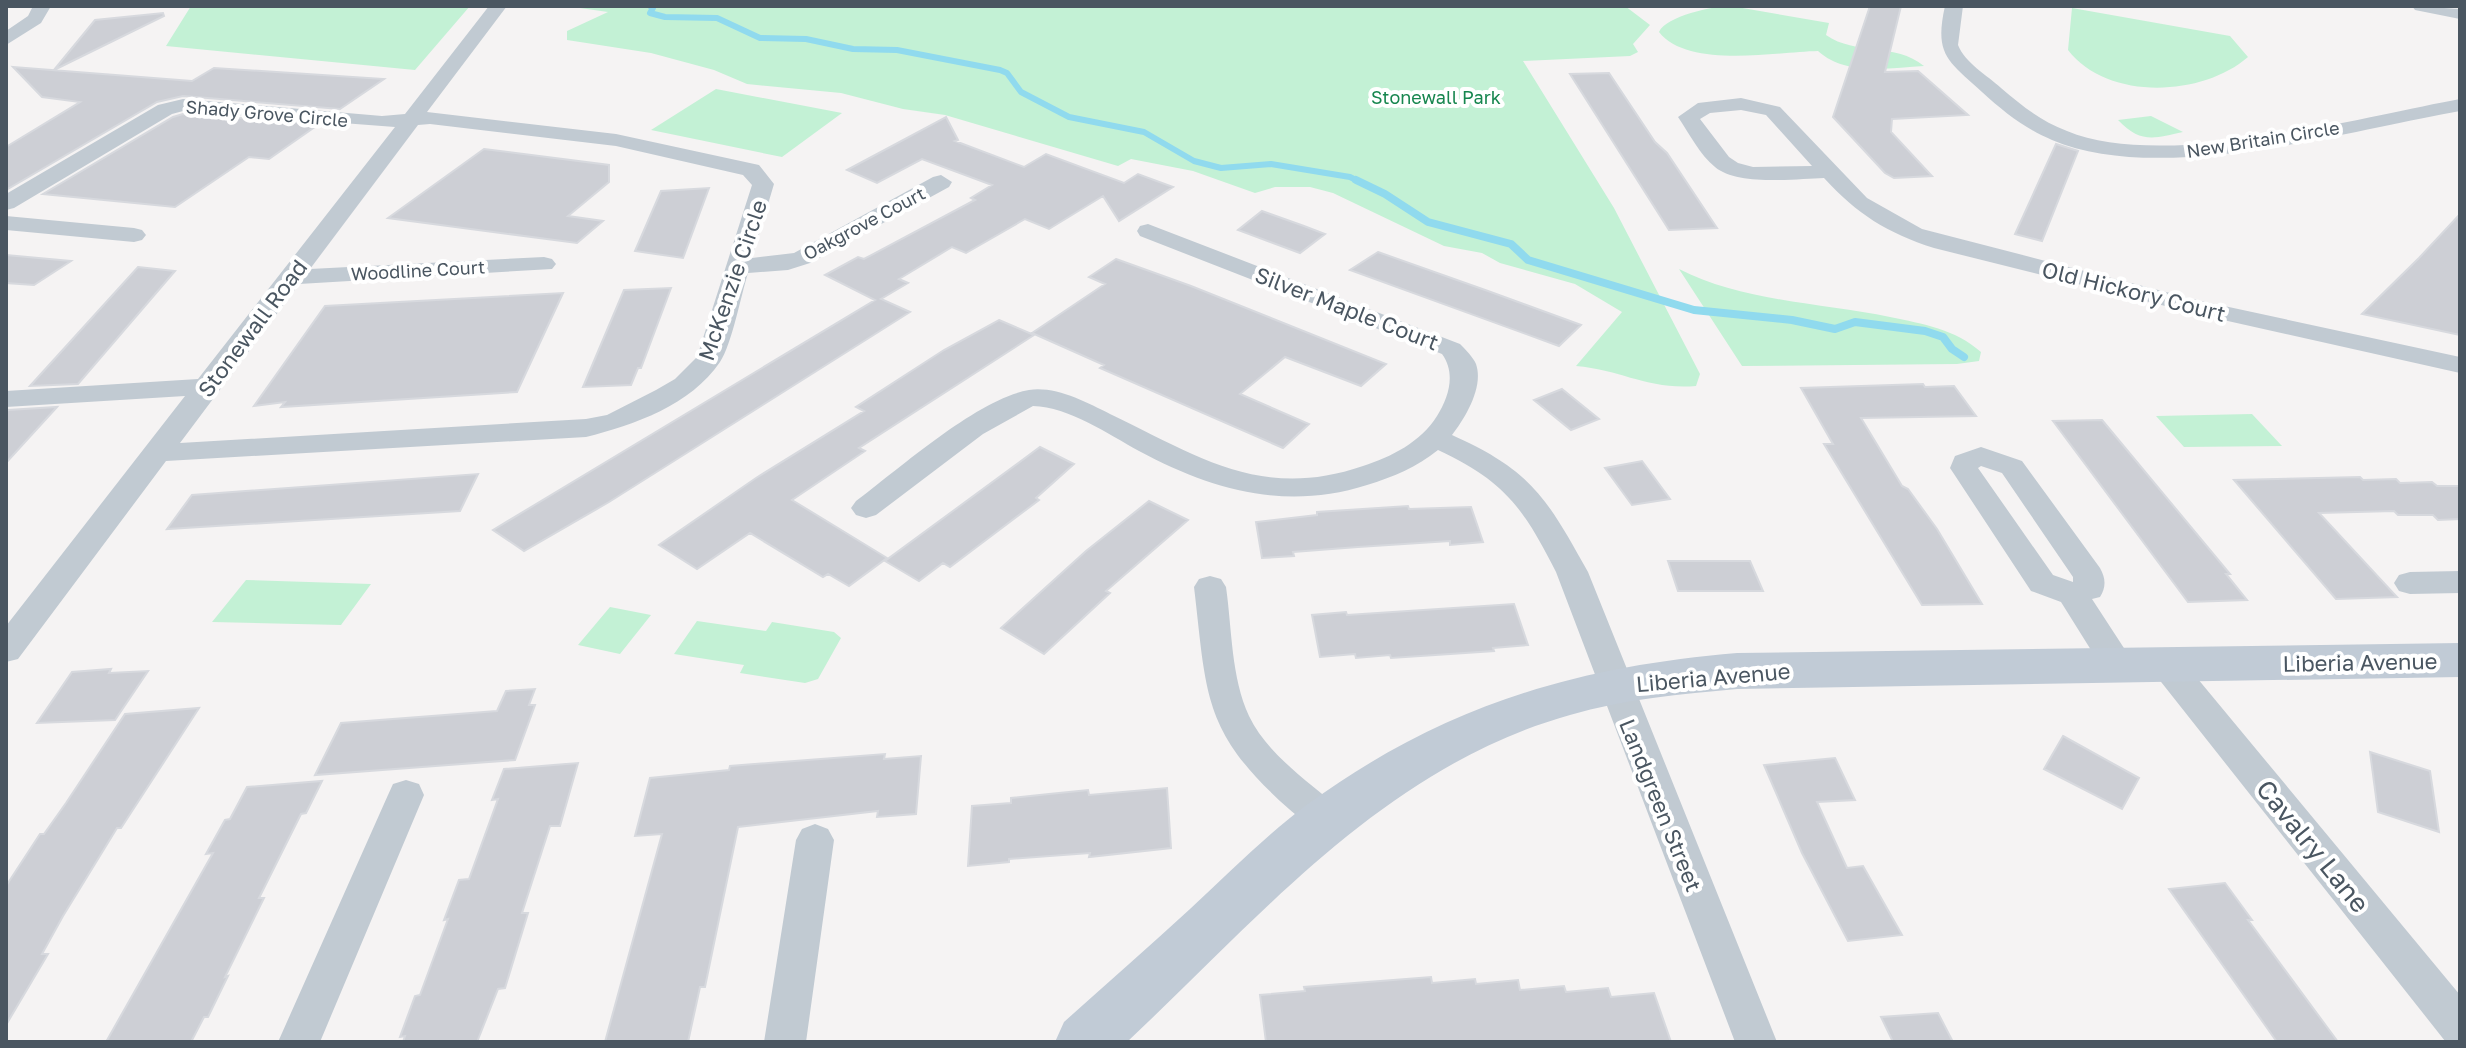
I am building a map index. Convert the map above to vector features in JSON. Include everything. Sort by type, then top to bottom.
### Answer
[{"type":"main road","name":"Liberia Avenue","points":[[1085,1042],[1276,862],[1327,820],[1386,778],[1460,739],[1537,708],[1614,686],[1674,676],[1737,671],[2460,660]]},
{"type":"street","points":[[6,40],[35,19],[42,6]]},
{"type":"street","name":"Stonewall Road","points":[[6,650],[498,6]]},
{"type":"street","name":"New Britain Circle","points":[[1954,6],[1947,35],[1948,45],[1957,58],[2030,122],[2058,134],[2107,147],[2166,153],[2210,151],[2460,105]]},
{"type":"street","points":[[2421,6],[2460,14]]},
{"type":"street","name":"Old Hickory Court","points":[[1827,172],[1753,173],[1731,168],[1721,162],[1688,117],[1696,109],[1705,107],[1741,104],[1765,108],[1779,116],[1847,193],[1872,212],[1942,243],[2201,308],[2460,365]]},
{"type":"street","name":"Shady Grove Circle","points":[[6,203],[165,109],[176,106],[382,122],[411,120]]},
{"type":"street","name":"McKenzie Circle","points":[[156,453],[586,428],[616,421],[666,396],[699,372],[709,359],[763,192],[760,177],[751,170],[616,140],[430,118],[411,120]]},
{"type":"street","name":"Oakgrove Court","points":[[739,266],[788,263],[802,258],[941,182]]},
{"type":"street","points":[[6,223],[134,235]]},
{"type":"street","name":"Silver Maple Court","points":[[1148,231],[1451,349],[1463,364],[1463,387],[1450,419],[1437,439]]},
{"type":"street","name":"Woodline Court","points":[[291,277],[544,264]]},
{"type":"street","points":[[6,399],[206,387]]},
{"type":"street","points":[[866,508],[1005,408],[1036,398],[1071,407],[1217,476],[1258,486],[1303,487],[1360,477],[1407,458],[1437,439]]},
{"type":"street","name":"Landgreen Street","points":[[1437,439],[1503,471],[1523,488],[1572,572],[1614,686],[1756,1042]]},
{"type":"street","points":[[2072,594],[2089,589],[2089,576],[2012,467],[1981,456],[1965,462],[1964,468],[2036,577],[2051,589],[2072,594],[2118,665]]},
{"type":"street","points":[[2410,583],[2460,582]]},
{"type":"street","points":[[1210,587],[1225,699],[1235,722],[1273,770],[1327,820]]},
{"type":"street","name":"Cavalry Lane","points":[[2166,664],[2460,1027]]},
{"type":"street","points":[[299,1042],[406,795]]},
{"type":"street","points":[[785,1042],[815,840]]},
{"type":"green space","points":[[191,6],[470,6],[415,70],[166,46]]},
{"type":"green space","name":"Stonewall Park","points":[[566,6],[1625,6],[1650,25],[1633,44],[1638,52],[1630,56],[1523,61],[1614,208],[1700,374],[1696,386],[1663,385],[1576,366],[1622,312],[1575,284],[1500,263],[1482,253],[1444,246],[1333,193],[1310,187],[1275,187],[1255,193],[1193,171],[1131,159],[1118,166],[945,115],[903,109],[841,93],[747,84],[714,70],[651,53],[567,40],[567,31],[608,12]]},
{"type":"green space","points":[[1731,6],[1829,23],[1826,35],[1838,41],[1901,54],[1924,66],[1868,69],[1841,64],[1818,51],[1711,55],[1690,51],[1672,43],[1659,32],[1663,26],[1680,17]]},
{"type":"green space","points":[[2072,8],[2230,36],[2248,57],[2206,80],[2181,86],[2155,88],[2130,85],[2106,78],[2085,67],[2068,50]]},
{"type":"green space","points":[[716,89],[842,113],[782,157],[651,130]]},
{"type":"green space","points":[[2151,116],[2183,132],[2140,136],[2118,120]]},
{"type":"green space","points":[[1679,269],[1703,280],[1755,295],[1938,328],[1981,352],[1979,361],[1957,364],[1742,366]]},
{"type":"green space","points":[[2252,414],[2282,446],[2184,447],[2156,416]]},
{"type":"green space","points":[[246,580],[371,584],[341,625],[212,622]]},
{"type":"green space","points":[[610,607],[651,615],[620,654],[578,645]]},
{"type":"green space","points":[[697,621],[766,631],[772,622],[834,632],[841,638],[818,679],[805,683],[740,673],[744,665],[674,654]]},
{"type":"building","points":[[1870,6],[1901,6],[1885,72],[1918,71],[1968,115],[1892,119],[1891,132],[1932,176],[1894,178],[1885,173],[1833,117]]},
{"type":"building","points":[[163,13],[164,16],[54,70],[95,20]]},
{"type":"building","points":[[13,67],[192,81],[214,68],[384,79],[340,109],[183,96],[157,102],[6,190],[6,147],[80,102],[42,97]]},
{"type":"building","points":[[1609,73],[1717,228],[1669,230],[1570,74]]},
{"type":"building","points":[[183,114],[319,124],[269,159],[249,157],[175,207],[43,194],[173,117]]},
{"type":"building","points":[[946,117],[958,140],[955,141],[1024,167],[1046,154],[1124,183],[1138,174],[1173,187],[1119,221],[1103,196],[1049,229],[1025,219],[966,253],[952,247],[899,279],[908,283],[881,299],[910,312],[609,502],[524,551],[493,530],[875,300],[825,275],[858,257],[864,259],[975,200],[971,198],[992,185],[922,159],[877,183],[847,170]]},
{"type":"building","points":[[2056,144],[2078,151],[2042,241],[2015,234]]},
{"type":"building","points":[[484,149],[609,165],[609,182],[568,216],[603,221],[577,243],[388,218]]},
{"type":"building","points":[[709,188],[683,258],[635,251],[661,191]]},
{"type":"building","points":[[1262,211],[1325,234],[1300,253],[1238,230]]},
{"type":"building","points":[[2460,214],[2460,335],[2362,314],[2419,258]]},
{"type":"building","points":[[1378,252],[1581,325],[1559,346],[1350,270]]},
{"type":"building","points":[[6,255],[71,261],[34,285],[6,283]]},
{"type":"building","points":[[1116,259],[1386,364],[1361,386],[1285,357],[1240,394],[1309,424],[1283,448],[1100,368],[1104,365],[1032,333],[1105,284],[1089,277]]},
{"type":"building","points":[[138,267],[175,271],[78,384],[30,386]]},
{"type":"building","points":[[671,288],[641,368],[638,368],[631,385],[583,387],[624,290]]},
{"type":"building","points":[[563,293],[517,392],[281,407],[285,402],[254,406],[325,306]]},
{"type":"building","points":[[999,320],[1034,335],[859,448],[865,451],[792,500],[887,558],[849,586],[828,574],[823,577],[750,533],[697,569],[659,545],[756,478],[864,411],[856,407],[944,350]]},
{"type":"building","points":[[1923,384],[1925,387],[1954,386],[1976,416],[1861,418],[1902,486],[1908,489],[1937,529],[1982,604],[1922,605],[1824,444],[1833,444],[1801,388]]},
{"type":"building","points":[[1562,389],[1599,419],[1571,430],[1534,400]]},
{"type":"building","points":[[57,407],[6,463],[8,410]]},
{"type":"building","points":[[2102,420],[2230,574],[2226,574],[2247,600],[2188,602],[2053,421]]},
{"type":"building","points":[[1040,447],[1074,464],[1036,498],[1039,500],[950,567],[943,563],[919,581],[885,561]]},
{"type":"building","points":[[1642,461],[1670,499],[1632,505],[1605,468]]},
{"type":"building","points":[[478,474],[460,511],[167,529],[192,495]]},
{"type":"building","points":[[2360,477],[2363,480],[2396,479],[2400,483],[2432,482],[2437,486],[2460,486],[2460,519],[2438,520],[2433,515],[2398,515],[2394,511],[2319,513],[2397,597],[2336,599],[2234,480]]},
{"type":"building","points":[[1149,501],[1188,520],[1106,591],[1110,593],[1044,654],[1001,628],[1086,551]]},
{"type":"building","points":[[1408,506],[1409,509],[1471,507],[1483,542],[1358,547],[1293,552],[1294,556],[1262,558],[1256,522],[1317,515],[1317,512]]},
{"type":"building","points":[[1668,561],[1750,561],[1763,591],[1678,591]]},
{"type":"building","points":[[1514,604],[1528,645],[1493,648],[1494,651],[1391,658],[1390,655],[1356,658],[1355,654],[1320,657],[1312,615],[1346,612],[1347,615]]},
{"type":"building","points":[[111,669],[109,673],[148,671],[115,720],[37,723],[72,672]]},
{"type":"building","points":[[535,689],[529,705],[535,705],[515,760],[315,775],[341,723],[497,711],[506,691]]},
{"type":"building","points":[[199,708],[121,828],[117,828],[63,916],[42,954],[48,954],[6,1025],[6,886],[125,714]]},
{"type":"building","points":[[2063,736],[2139,778],[2122,809],[2044,769]]},
{"type":"building","points":[[2370,752],[2430,771],[2439,832],[2378,812]]},
{"type":"building","points":[[885,754],[884,759],[921,756],[916,814],[877,817],[878,811],[738,827],[705,987],[700,987],[688,1042],[605,1042],[662,834],[635,836],[650,778],[729,770],[730,766]]},
{"type":"building","points":[[1835,758],[1855,800],[1817,802],[1847,868],[1863,866],[1902,935],[1848,941],[1802,853],[1764,765]]},
{"type":"building","points":[[578,763],[560,826],[550,826],[522,913],[528,913],[505,988],[498,989],[477,1042],[403,1042],[405,1036],[400,1037],[415,996],[420,995],[459,880],[469,879],[498,799],[492,800],[504,769]]},
{"type":"building","points":[[322,781],[306,813],[301,814],[259,898],[264,898],[208,1017],[204,1017],[191,1042],[106,1042],[213,853],[206,854],[247,787]]},
{"type":"building","points":[[1167,788],[1171,848],[1089,857],[1090,853],[1009,859],[1009,862],[968,866],[972,806],[1011,803],[1011,798],[1088,790],[1089,795]]},
{"type":"building","points":[[2225,883],[2252,920],[2248,920],[2338,1042],[2277,1042],[2169,889]]},
{"type":"building","points":[[1431,977],[1432,983],[1475,979],[1476,984],[1518,980],[1520,990],[1564,986],[1566,992],[1608,988],[1611,997],[1654,993],[1671,1042],[1266,1042],[1260,995],[1305,991],[1304,987]]},
{"type":"building","points":[[1938,1013],[1953,1042],[1893,1042],[1881,1017]]},
{"type":"waterway","points":[[650,6],[653,8],[650,13],[665,17],[717,18],[760,38],[806,39],[853,49],[897,50],[1000,70],[1007,73],[1021,92],[1069,117],[1144,132],[1194,161],[1221,168],[1271,164],[1356,180]]},
{"type":"waterway","points":[[1356,180],[1385,194],[1428,222],[1511,244],[1528,260],[1694,310],[1792,320],[1835,329],[1855,322],[1925,331],[1943,337],[1952,349],[1964,357]]},
{"type":"waterway","points":[[1356,180],[1360,182]]}]
